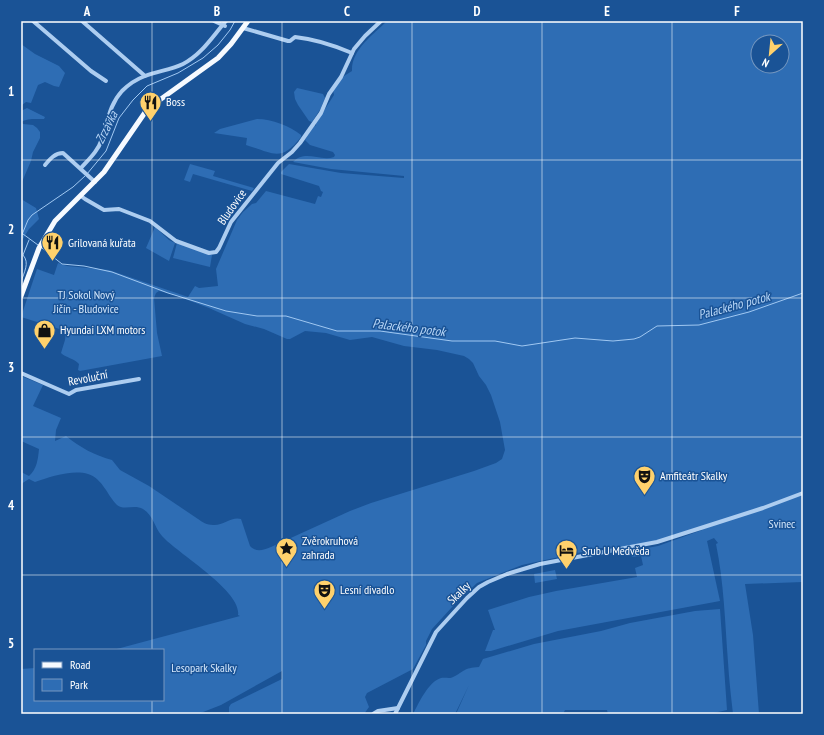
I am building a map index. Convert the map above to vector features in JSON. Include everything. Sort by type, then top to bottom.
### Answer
[{"type":"main road","points":[[21,294],[35,256],[55,221],[95,182],[111,163],[146,111],[218,58],[232,44],[248,21]]},
{"type":"street","points":[[33,21],[91,71],[106,81]]},
{"type":"street","points":[[37,25],[41,21]]},
{"type":"street","points":[[82,21],[145,76]]},
{"type":"street","points":[[82,169],[93,156],[98,147],[102,139],[109,113],[121,92],[145,76],[170,70],[183,64],[204,48],[224,24],[214,21]]},
{"type":"street","name":"Bludovice","points":[[80,196],[104,210],[119,209],[150,221],[176,241],[208,253],[216,252],[220,248],[231,222],[278,163],[292,152],[300,143],[321,113],[329,94],[344,72],[352,53],[365,36],[381,21]]},
{"type":"street","points":[[243,28],[288,41],[295,37],[310,39],[352,53]]},
{"type":"street","points":[[45,165],[58,153],[63,153],[95,182]]},
{"type":"street","name":"Revoluční","points":[[21,373],[69,394],[76,390],[139,379]]},
{"type":"street","name":"Skalky","points":[[395,714],[436,632],[479,587],[524,568],[584,555],[657,542],[763,508],[803,493]]},
{"type":"street","points":[[373,714],[398,708]]},
{"type":"green space","points":[[387,21],[803,21],[803,582],[745,584],[753,635],[759,714],[733,714],[723,588],[716,544],[718,543],[714,538],[707,541],[720,601],[558,631],[491,651],[485,651],[493,630],[495,630],[488,610],[529,597],[556,591],[637,577],[635,568],[643,565],[641,556],[632,557],[630,551],[658,546],[702,530],[692,531],[657,542],[609,551],[610,547],[601,548],[522,565],[477,583],[432,629],[426,641],[426,645],[413,669],[367,693],[365,697],[369,707],[364,714],[229,714],[229,707],[231,704],[282,679],[282,671],[221,705],[198,714],[21,714],[21,669],[34,668],[34,701],[164,701],[164,649],[117,649],[240,616],[238,615],[236,605],[230,595],[220,584],[162,536],[147,512],[136,507],[120,507],[117,505],[101,483],[93,476],[75,472],[54,476],[35,482],[29,479],[21,484],[21,472],[29,476],[32,473],[37,464],[39,449],[21,441],[21,376],[43,385],[33,406],[61,418],[56,430],[55,441],[66,436],[88,451],[112,460],[120,470],[149,486],[205,523],[217,525],[238,518],[241,519],[250,546],[255,550],[263,550],[271,547],[371,503],[474,471],[496,463],[502,459],[505,450],[500,422],[491,395],[473,363],[464,356],[437,350],[404,346],[372,337],[350,340],[326,333],[305,331],[290,339],[287,339],[264,329],[245,324],[172,294],[159,291],[156,293],[154,298],[157,333],[162,356],[80,371],[78,370],[79,364],[77,362],[61,353],[66,331],[21,317],[37,269],[54,275],[58,263],[67,266],[109,270],[188,297],[195,286],[199,288],[218,286],[216,269],[237,220],[243,212],[252,204],[256,203],[266,191],[315,204],[318,196],[321,197],[323,192],[319,186],[281,174],[281,172],[289,164],[341,173],[404,178],[404,176],[331,169],[293,162],[302,156],[323,158],[334,157],[335,155],[333,152],[310,145],[305,140],[334,95],[333,90],[344,76],[352,71],[355,56],[364,43]]},
{"type":"green space","points":[[21,44],[35,54],[59,66],[65,73],[59,87],[45,82],[38,85],[31,103],[26,102],[22,105]]},
{"type":"green space","points":[[297,88],[323,94],[325,98],[321,108],[312,122],[309,121],[295,99],[294,92]]},
{"type":"green space","points":[[27,108],[45,117],[44,119],[29,119],[21,122],[21,111]]},
{"type":"green space","points":[[257,119],[269,120],[280,124],[297,132],[301,135],[301,137],[288,150],[276,154],[246,145],[247,138],[214,133],[220,129]]},
{"type":"green space","points":[[21,122],[23,124],[33,125],[37,128],[40,132],[40,138],[21,184]]},
{"type":"green space","points":[[190,164],[215,171],[213,176],[254,188],[252,191],[193,174],[190,182],[184,180]]},
{"type":"green space","points":[[21,199],[36,208],[39,219],[29,229],[21,242]]},
{"type":"green space","points":[[155,227],[169,240],[175,243],[169,261],[146,248]]},
{"type":"green space","points":[[177,243],[212,255],[210,267],[173,258]]},
{"type":"green space","points":[[555,570],[557,579],[535,583],[534,574]]},
{"type":"green space","points":[[720,609],[727,710],[709,714],[608,714],[607,710],[565,710],[563,714],[456,714],[469,685],[455,714],[413,714],[424,693],[436,680],[441,678],[452,678],[467,669],[479,667],[483,659],[534,644],[601,631],[630,623],[695,611]]},
{"type":"waterway","name":"Zrzávka","points":[[87,174],[106,151],[119,118],[133,100],[147,86],[178,73],[203,58],[218,45],[235,21]]},
{"type":"waterway","name":"Zrzávka","points":[[21,237],[28,220],[32,215],[73,187],[85,176]]},
{"type":"waterway","name":"Palackého potok","points":[[23,234],[38,245]]},
{"type":"waterway","points":[[21,282],[26,264],[23,255],[29,240]]},
{"type":"waterway","name":"Palackého potok","points":[[42,248],[62,264],[84,266],[112,272],[168,293],[226,311],[257,316],[286,316],[337,331],[380,331],[452,341],[495,341],[522,346],[575,338],[613,341],[634,339],[640,337],[657,326],[699,325],[749,312],[803,293]]},
{"type":"place","name":"Boss","points":[[150,122]]},
{"type":"place","name":"Grilovaná kuřata","points":[[53,262]]},
{"type":"place","name":"Hyundai LXM motors","points":[[44,350]]},
{"type":"place","name":"Amfiteátr Skalky","points":[[645,496]]},
{"type":"place","name":"Zvěrokruhová zahrada","points":[[287,568]]},
{"type":"place","name":"Srub U Medvěda","points":[[567,570]]},
{"type":"place","name":"Lesní divadlo","points":[[325,610]]},
{"type":"park label","name":"TJ Sokol Nový Jičín - Bludovice","points":[[86,302]]},
{"type":"park label","name":"Svinec","points":[[782,524]]},
{"type":"park label","name":"Lesopark Skalky","points":[[204,668]]}]
